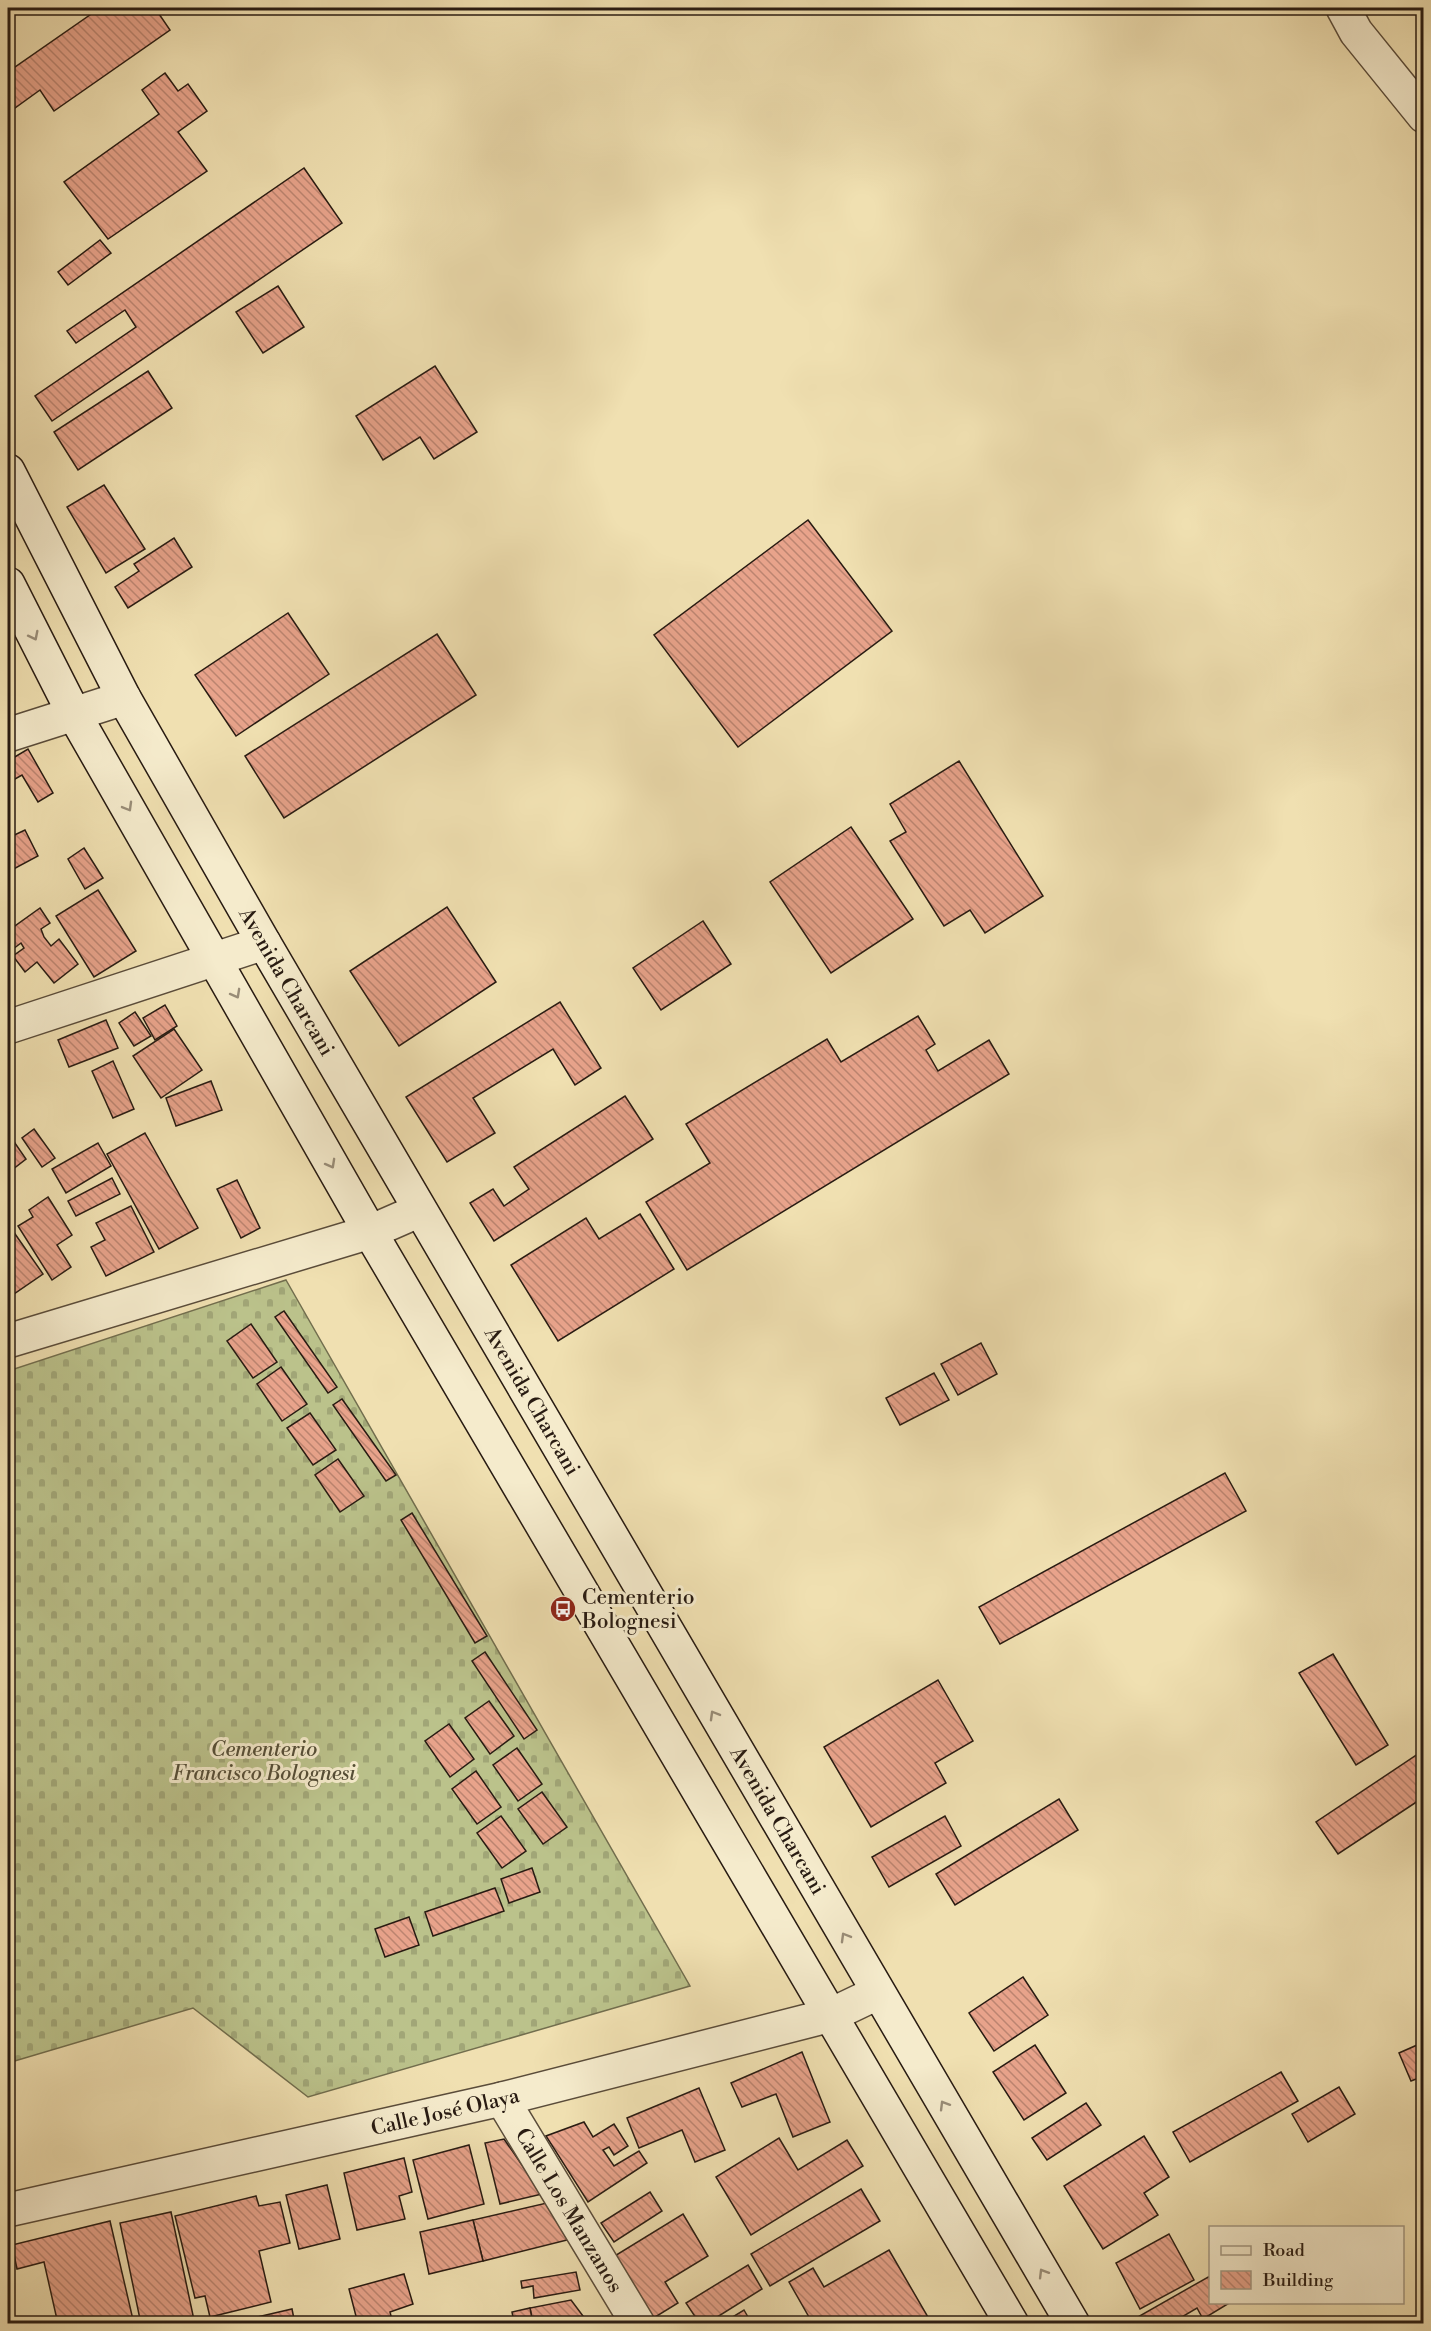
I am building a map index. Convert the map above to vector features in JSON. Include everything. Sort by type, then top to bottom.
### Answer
[{"type":"main road","points":[[1343,8],[1356,32],[1424,116]]},
{"type":"main road","name":"Avenida Charcani","points":[[8,471],[124,698],[418,1211],[1073,2324]]},
{"type":"main road","points":[[8,584],[74,714],[217,960],[370,1232],[1012,2324]]},
{"type":"main road","points":[[8,735],[124,698]]},
{"type":"main road","points":[[8,1028],[264,943]]},
{"type":"main road","points":[[8,1341],[370,1232],[418,1211]]},
{"type":"main road","name":"Calle José Olaya","points":[[8,2210],[502,2099],[831,2015],[877,1993]]},
{"type":"main road","name":"Calle Los Manzanos","points":[[502,2099],[638,2324]]},
{"type":"green space","name":"Cementerio Francisco Bolognesi","points":[[286,1280],[690,1986],[308,2097],[193,2008],[8,2063],[8,1371]]},
{"type":"building","points":[[100,8],[155,8],[170,30],[54,111],[40,90],[8,113],[8,72]]},
{"type":"building","points":[[165,73],[178,91],[188,84],[207,111],[178,132],[207,171],[108,239],[64,182],[159,114],[142,90]]},
{"type":"building","points":[[304,168],[342,223],[52,421],[35,396],[136,327],[125,310],[76,343],[67,331]]},
{"type":"building","points":[[100,240],[111,253],[68,285],[58,272]]},
{"type":"building","points":[[278,286],[304,327],[263,353],[236,312]]},
{"type":"building","points":[[435,366],[477,432],[434,459],[420,437],[383,460],[356,416]]},
{"type":"building","points":[[148,371],[172,408],[78,470],[54,432]]},
{"type":"building","points":[[104,485],[145,549],[106,573],[67,507]]},
{"type":"building","points":[[808,520],[892,631],[738,747],[654,635]]},
{"type":"building","points":[[174,538],[192,567],[128,608],[115,587],[139,571],[134,564]]},
{"type":"building","points":[[288,613],[329,674],[236,736],[195,675]]},
{"type":"building","points":[[437,634],[476,695],[284,818],[245,756]]},
{"type":"building","points":[[28,749],[53,793],[38,802],[22,775],[8,783],[8,761]]},
{"type":"building","points":[[959,761],[1043,896],[985,933],[970,910],[944,926],[890,841],[906,832],[890,804]]},
{"type":"building","points":[[851,827],[913,919],[831,973],[770,882]]},
{"type":"building","points":[[25,830],[38,856],[8,872],[8,838]]},
{"type":"building","points":[[84,848],[103,878],[85,889],[68,859]]},
{"type":"building","points":[[98,890],[136,951],[94,977],[56,916]]},
{"type":"building","points":[[447,907],[496,982],[399,1046],[350,971]]},
{"type":"building","points":[[40,908],[50,923],[41,929],[44,937],[51,946],[59,939],[78,964],[54,983],[37,962],[25,972],[13,956],[24,948],[21,943],[13,949],[8,942],[8,931]]},
{"type":"building","points":[[703,921],[731,964],[661,1010],[633,968]]},
{"type":"building","points":[[560,1002],[601,1068],[575,1085],[553,1049],[473,1098],[495,1133],[447,1162],[406,1097]]},
{"type":"building","points":[[165,1005],[177,1026],[155,1040],[143,1018]]},
{"type":"building","points":[[135,1012],[151,1036],[134,1046],[119,1023]]},
{"type":"building","points":[[918,1016],[935,1044],[926,1050],[938,1071],[989,1040],[1009,1074],[687,1270],[646,1202],[710,1163],[686,1124],[827,1039],[841,1062]]},
{"type":"building","points":[[106,1020],[118,1048],[69,1067],[58,1040]]},
{"type":"building","points":[[174,1029],[202,1070],[161,1098],[133,1056]]},
{"type":"building","points":[[113,1061],[134,1109],[113,1118],[92,1071]]},
{"type":"building","points":[[211,1081],[222,1110],[176,1126],[166,1098]]},
{"type":"building","points":[[625,1096],[653,1139],[494,1241],[470,1203],[493,1189],[504,1206],[529,1189],[514,1167]]},
{"type":"building","points":[[34,1129],[55,1158],[42,1167],[22,1138]]},
{"type":"building","points":[[8,1133],[26,1159],[8,1173]]},
{"type":"building","points":[[145,1133],[198,1228],[159,1249],[107,1154]]},
{"type":"building","points":[[98,1143],[111,1166],[66,1193],[52,1169]]},
{"type":"building","points":[[112,1178],[120,1194],[76,1216],[68,1201]]},
{"type":"building","points":[[237,1180],[260,1228],[241,1238],[217,1189]]},
{"type":"building","points":[[48,1197],[72,1235],[57,1245],[71,1267],[52,1280],[18,1226],[33,1217],[29,1210]]},
{"type":"building","points":[[131,1206],[154,1252],[106,1276],[91,1247],[105,1240],[96,1223]]},
{"type":"building","points":[[640,1214],[674,1269],[558,1341],[511,1265],[586,1218],[599,1239]]},
{"type":"building","points":[[13,1231],[43,1274],[8,1298],[8,1235]]},
{"type":"building","points":[[284,1311],[337,1387],[328,1393],[275,1317]]},
{"type":"building","points":[[251,1324],[277,1362],[253,1378],[227,1341]]},
{"type":"building","points":[[981,1343],[997,1374],[958,1395],[941,1364]]},
{"type":"building","points":[[281,1367],[307,1404],[282,1421],[257,1384]]},
{"type":"building","points":[[934,1373],[949,1400],[900,1425],[886,1398]]},
{"type":"building","points":[[342,1399],[396,1475],[386,1481],[333,1405]]},
{"type":"building","points":[[310,1413],[336,1450],[313,1465],[287,1428]]},
{"type":"building","points":[[338,1459],[364,1496],[340,1512],[315,1475]]},
{"type":"building","points":[[1225,1473],[1246,1511],[1000,1644],[979,1607]]},
{"type":"building","points":[[412,1513],[487,1636],[475,1643],[401,1520]]},
{"type":"building","points":[[485,1652],[537,1730],[524,1739],[472,1661]]},
{"type":"building","points":[[1333,1654],[1388,1745],[1356,1765],[1299,1673]]},
{"type":"building","points":[[938,1680],[973,1741],[935,1763],[946,1783],[871,1827],[824,1747]]},
{"type":"building","points":[[489,1701],[514,1736],[490,1754],[465,1718]]},
{"type":"building","points":[[449,1724],[474,1759],[450,1777],[425,1741]]},
{"type":"building","points":[[517,1748],[542,1784],[518,1801],[493,1765]]},
{"type":"building","points":[[1424,1750],[1424,1797],[1338,1854],[1316,1822]]},
{"type":"building","points":[[476,1771],[501,1807],[477,1824],[452,1789]]},
{"type":"building","points":[[542,1792],[567,1827],[543,1844],[518,1809]]},
{"type":"building","points":[[1059,1799],[1078,1830],[955,1905],[936,1874]]},
{"type":"building","points":[[501,1816],[526,1851],[502,1868],[477,1833]]},
{"type":"building","points":[[945,1816],[961,1846],[889,1887],[872,1857]]},
{"type":"building","points":[[532,1868],[540,1892],[509,1903],[501,1879]]},
{"type":"building","points":[[495,1888],[504,1911],[433,1936],[425,1912]]},
{"type":"building","points":[[409,1917],[419,1945],[385,1957],[375,1929]]},
{"type":"building","points":[[1023,1977],[1048,2015],[994,2051],[969,2013]]},
{"type":"building","points":[[1424,2042],[1424,2076],[1411,2081],[1399,2053]]},
{"type":"building","points":[[1035,2045],[1066,2093],[1024,2120],[993,2072]]},
{"type":"building","points":[[802,2052],[830,2122],[793,2137],[776,2094],[742,2107],[731,2083]]},
{"type":"building","points":[[1281,2072],[1298,2101],[1190,2162],[1173,2132]]},
{"type":"building","points":[[1339,2087],[1355,2114],[1308,2142],[1292,2114]]},
{"type":"building","points":[[699,2088],[725,2150],[695,2162],[682,2130],[639,2148],[627,2118]]},
{"type":"building","points":[[1086,2103],[1101,2125],[1047,2160],[1032,2138]]},
{"type":"building","points":[[584,2122],[593,2137],[614,2124],[628,2146],[614,2155],[609,2147],[603,2150],[614,2166],[639,2151],[647,2163],[588,2202],[546,2136]]},
{"type":"building","points":[[1144,2136],[1169,2177],[1144,2193],[1158,2215],[1103,2249],[1064,2186]]},
{"type":"building","points":[[779,2138],[798,2170],[847,2140],[863,2166],[751,2235],[716,2177]]},
{"type":"building","points":[[504,2139],[542,2194],[500,2204],[485,2143]]},
{"type":"building","points":[[469,2145],[484,2204],[428,2219],[413,2160]]},
{"type":"building","points":[[404,2158],[412,2192],[399,2196],[405,2219],[357,2230],[344,2173]]},
{"type":"building","points":[[327,2185],[340,2239],[299,2249],[286,2195]]},
{"type":"building","points":[[861,2189],[880,2221],[770,2286],[751,2254]]},
{"type":"building","points":[[650,2192],[662,2211],[614,2242],[601,2223]]},
{"type":"building","points":[[256,2196],[259,2206],[280,2202],[290,2243],[259,2251],[271,2302],[210,2317],[205,2296],[195,2298],[175,2216]]},
{"type":"building","points":[[551,2202],[571,2239],[483,2261],[473,2220]]},
{"type":"building","points":[[171,2212],[194,2320],[178,2324],[141,2324],[120,2223]]},
{"type":"building","points":[[683,2214],[708,2256],[665,2282],[678,2303],[652,2319],[613,2257]]},
{"type":"building","points":[[473,2220],[483,2261],[429,2274],[420,2232]]},
{"type":"building","points":[[110,2221],[134,2324],[58,2324],[44,2262],[17,2269],[12,2245]]},
{"type":"building","points":[[1169,2234],[1194,2280],[1140,2309],[1116,2263]]},
{"type":"building","points":[[889,2250],[932,2324],[813,2324],[789,2282],[813,2268],[824,2287]]},
{"type":"building","points":[[748,2265],[762,2289],[706,2324],[700,2324],[686,2303]]},
{"type":"building","points":[[576,2272],[580,2290],[534,2298],[533,2286],[522,2288],[521,2281]]},
{"type":"building","points":[[404,2274],[413,2304],[390,2312],[393,2324],[358,2324],[349,2289]]},
{"type":"building","points":[[1209,2277],[1209,2304],[1228,2304],[1203,2319],[1197,2308],[1180,2318],[1183,2324],[1139,2324],[1136,2318]]},
{"type":"building","points":[[571,2300],[589,2324],[533,2324],[530,2308]]},
{"type":"building","points":[[530,2308],[533,2324],[506,2324],[514,2322],[512,2312]]},
{"type":"building","points":[[292,2309],[295,2324],[227,2324]]},
{"type":"building","points":[[744,2310],[752,2324],[721,2324]]},
{"type":"place","name":"Cementerio Bolognesi","points":[[563,1609]]}]
